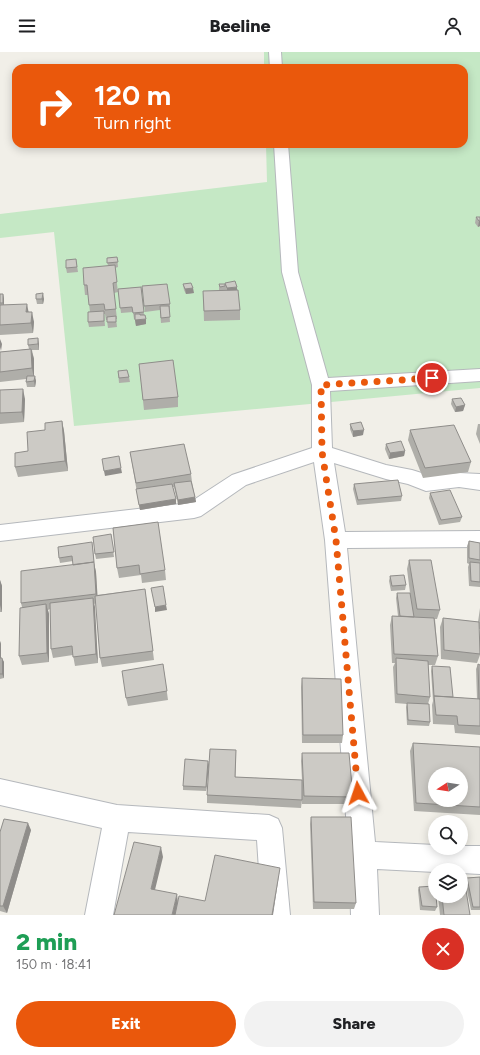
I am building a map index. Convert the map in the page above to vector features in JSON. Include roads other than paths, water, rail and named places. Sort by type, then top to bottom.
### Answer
[{"type":"street","points":[[275,52],[276,64]]},
{"type":"street","points":[[281,148],[290,272],[321,385],[322,452],[336,540],[363,855],[366,915]]},
{"type":"street","points":[[321,385],[480,375]]},
{"type":"street","points":[[0,533],[194,510],[239,480],[322,452],[386,472],[412,477],[426,483],[459,480],[480,482]]},
{"type":"street","points":[[336,540],[480,539]]},
{"type":"street","points":[[0,792],[117,818],[269,828],[276,915]]},
{"type":"street","points":[[99,915],[117,818]]},
{"type":"street","points":[[363,855],[480,860]]}]
